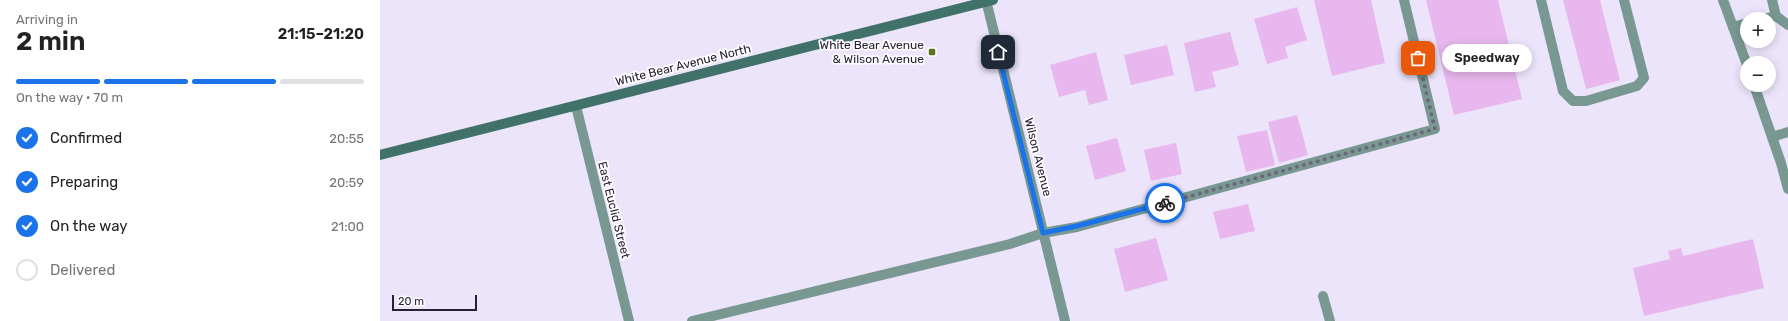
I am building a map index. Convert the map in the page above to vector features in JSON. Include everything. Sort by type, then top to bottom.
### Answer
[{"type":"main road","name":"White Bear Avenue North","points":[[380,155],[988,1]]},
{"type":"street","points":[[692,321],[1010,244],[1043,233],[1085,224],[1435,129],[1404,0]]},
{"type":"street","points":[[1541,0],[1563,91],[1573,100],[1586,101],[1637,86],[1644,78],[1624,0]]},
{"type":"street","points":[[1724,0],[1744,56]]},
{"type":"street","points":[[1772,0],[1775,12]]},
{"type":"street","name":"Wilson Avenue","points":[[988,1],[1065,321]]},
{"type":"street","points":[[1776,16],[1788,25]]},
{"type":"street","points":[[1733,27],[1740,25]]},
{"type":"street","points":[[1756,92],[1788,189]]},
{"type":"street","name":"East Euclid Street","points":[[576,106],[629,321]]},
{"type":"street","points":[[1772,137],[1788,132]]},
{"type":"street","points":[[1323,296],[1330,321]]},
{"type":"building","points":[[1314,0],[1371,0],[1385,63],[1332,76]]},
{"type":"building","points":[[1426,0],[1498,0],[1522,99],[1454,115]]},
{"type":"building","points":[[1563,0],[1600,0],[1620,80],[1586,89]]},
{"type":"building","points":[[1297,7],[1307,40],[1285,47],[1288,58],[1267,64],[1254,19]]},
{"type":"building","points":[[1230,32],[1239,65],[1212,72],[1216,87],[1195,92],[1184,43]]},
{"type":"building","points":[[1167,45],[1174,75],[1131,85],[1124,55]]},
{"type":"building","points":[[1096,52],[1108,100],[1089,105],[1085,90],[1059,97],[1050,65]]},
{"type":"building","points":[[1297,115],[1308,155],[1279,163],[1268,122]]},
{"type":"building","points":[[1267,130],[1275,165],[1246,172],[1237,136]]},
{"type":"building","points":[[1117,138],[1126,171],[1095,180],[1086,146]]},
{"type":"building","points":[[1176,143],[1182,174],[1151,181],[1144,150]]},
{"type":"building","points":[[1248,204],[1255,231],[1220,239],[1213,212]]},
{"type":"building","points":[[1156,238],[1168,280],[1125,292],[1114,249]]},
{"type":"building","points":[[1753,239],[1764,288],[1644,316],[1633,268],[1670,259],[1668,251],[1681,248],[1683,256]]},
{"type":"way so far","points":[[1165,203],[1435,129],[1418,58]]},
{"type":"place","name":"White Bear Avenue & Wilson Avenue","points":[[932,52]]},
{"type":"place","name":"Speedway","points":[[1418,58]]},
{"type":"route","points":[[998,52],[1043,233],[1077,226],[1165,203]]}]
